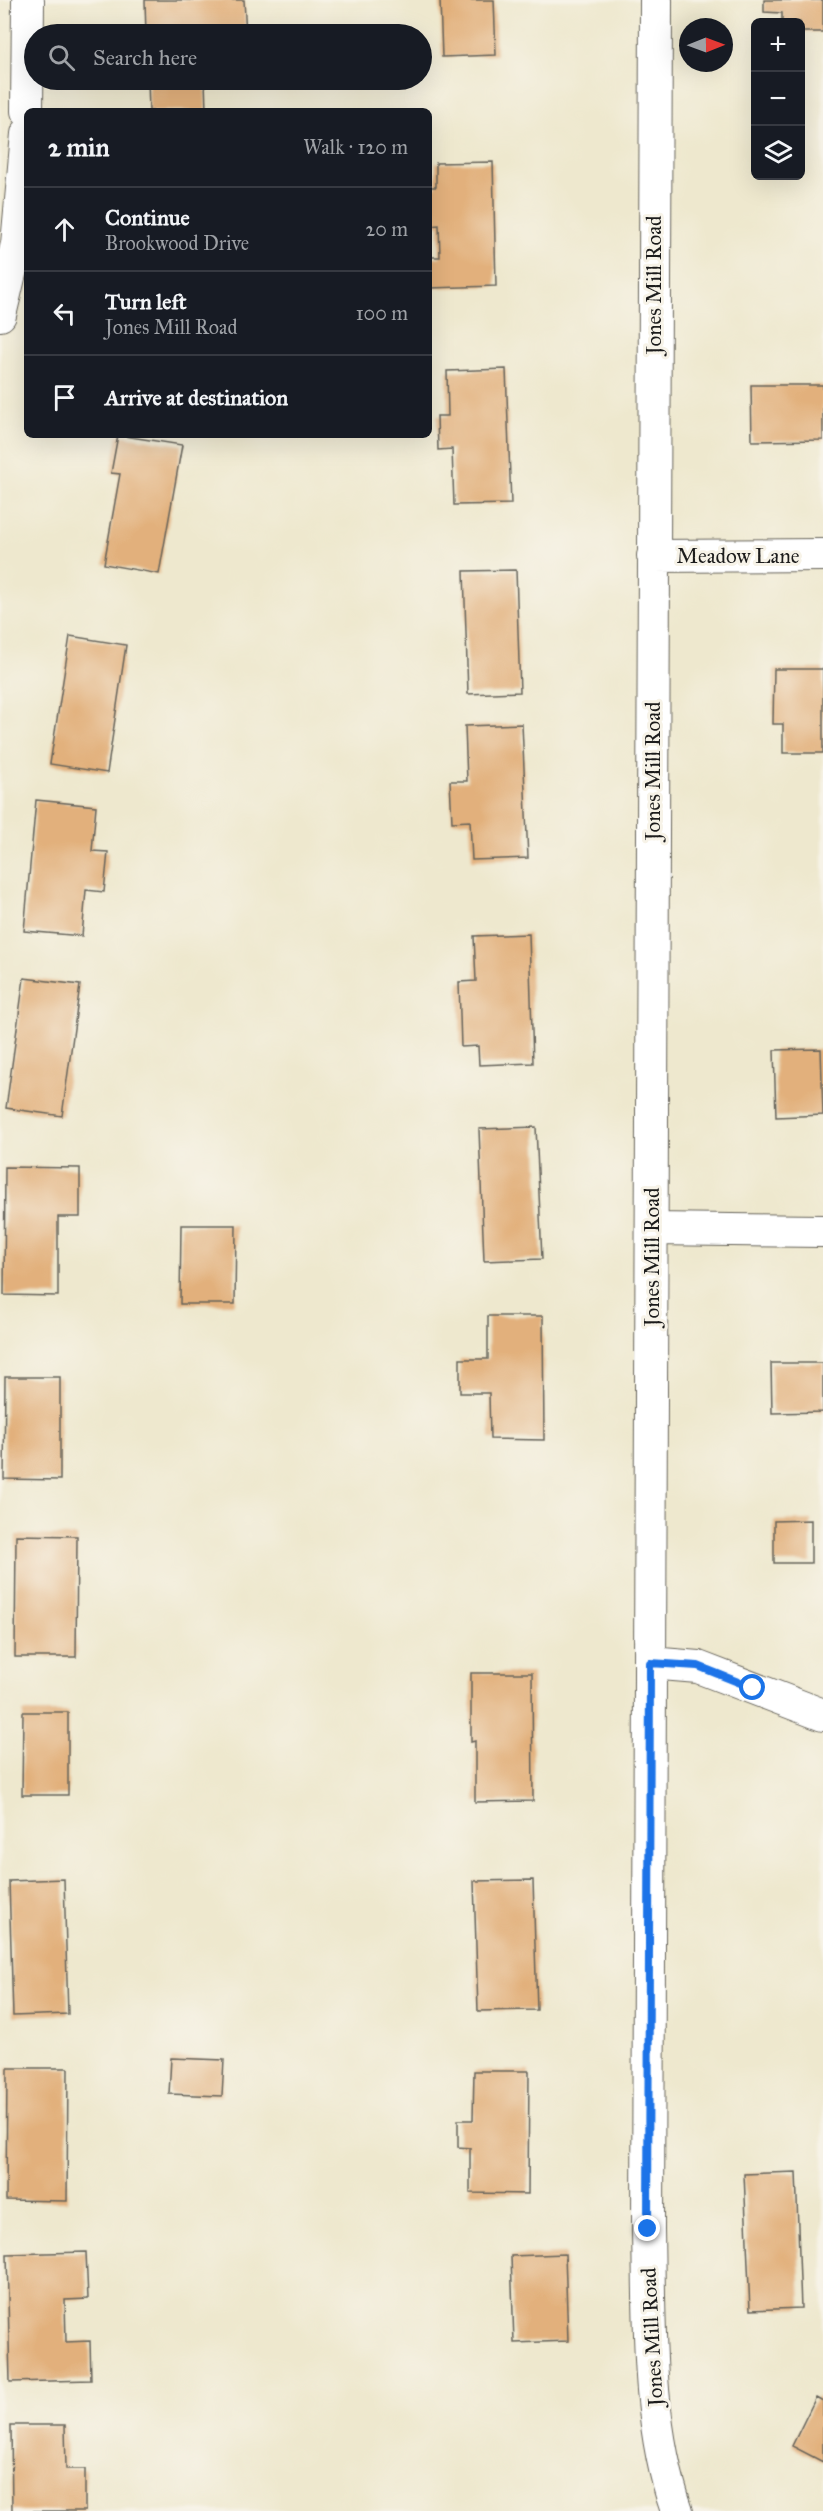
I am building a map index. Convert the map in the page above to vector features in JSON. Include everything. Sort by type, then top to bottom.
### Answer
[{"type":"street","points":[[28,0],[28,24]]},
{"type":"street","name":"Jones Mill Road","points":[[656,0],[649,2292],[656,2417],[670,2491],[677,2511]]},
{"type":"street","points":[[27,90],[27,108]]},
{"type":"street","points":[[0,315],[17,244],[24,167]]},
{"type":"street","name":"Meadow Lane","points":[[653,556],[823,555]]},
{"type":"street","points":[[652,1229],[823,1231]]},
{"type":"street","points":[[650,1663],[698,1666],[823,1715]]},
{"type":"building","points":[[145,0],[244,0],[245,24],[146,24]]},
{"type":"building","points":[[440,0],[494,0],[496,55],[442,57]]},
{"type":"building","points":[[764,0],[823,0],[823,32],[805,32],[805,18],[782,18],[782,13],[764,12]]},
{"type":"building","points":[[148,90],[205,90],[206,108],[149,108]]},
{"type":"building","points":[[493,162],[496,286],[432,288],[432,257],[440,257],[439,225],[432,226],[432,187],[436,187],[436,163]]},
{"type":"building","points":[[506,369],[511,504],[454,505],[452,449],[438,450],[437,416],[448,416],[447,371]]},
{"type":"building","points":[[751,385],[823,385],[823,440],[752,441]]},
{"type":"building","points":[[117,438],[137,438],[182,445],[159,574],[104,564],[120,474],[111,473]]},
{"type":"building","points":[[516,570],[520,692],[468,694],[464,571]]},
{"type":"building","points":[[70,636],[126,645],[107,773],[50,764]]},
{"type":"building","points":[[774,669],[823,669],[823,753],[783,753],[783,724],[773,724]]},
{"type":"building","points":[[522,724],[528,858],[472,860],[470,821],[452,822],[450,781],[467,781],[465,726]]},
{"type":"building","points":[[36,800],[96,806],[92,851],[108,852],[104,892],[86,890],[82,936],[24,931]]},
{"type":"building","points":[[529,934],[533,1063],[479,1065],[478,1046],[461,1047],[459,982],[476,981],[474,936]]},
{"type":"building","points":[[24,978],[80,985],[62,1116],[6,1108]]},
{"type":"building","points":[[821,1049],[823,1115],[776,1117],[774,1050]]},
{"type":"building","points":[[536,1127],[542,1259],[484,1261],[479,1129]]},
{"type":"building","points":[[5,1167],[80,1168],[80,1217],[58,1217],[58,1296],[4,1295]]},
{"type":"building","points":[[181,1225],[236,1225],[235,1304],[180,1304]]},
{"type":"building","points":[[488,1316],[543,1316],[544,1440],[490,1439],[489,1393],[460,1393],[460,1359],[488,1359]]},
{"type":"building","points":[[771,1363],[823,1363],[823,1412],[772,1413]]},
{"type":"building","points":[[5,1377],[60,1377],[60,1480],[4,1479]]},
{"type":"building","points":[[811,1520],[811,1563],[774,1563],[774,1521]]},
{"type":"building","points":[[16,1535],[77,1536],[76,1657],[15,1657]]},
{"type":"building","points":[[471,1673],[532,1673],[533,1801],[475,1802],[475,1741],[471,1742]]},
{"type":"building","points":[[23,1712],[68,1712],[68,1795],[22,1795]]},
{"type":"building","points":[[64,1879],[68,2014],[13,2016],[9,1881]]},
{"type":"building","points":[[533,1880],[537,2010],[478,2011],[474,1881]]},
{"type":"building","points":[[171,2058],[224,2060],[222,2096],[169,2094]]},
{"type":"building","points":[[7,2068],[68,2068],[67,2201],[6,2200]]},
{"type":"building","points":[[474,2071],[529,2071],[528,2194],[470,2193],[470,2148],[458,2147],[458,2120],[473,2120]]},
{"type":"building","points":[[796,2172],[801,2308],[750,2310],[744,2174]]},
{"type":"building","points":[[86,2252],[88,2299],[65,2300],[66,2342],[90,2341],[91,2380],[10,2382],[7,2254]]},
{"type":"building","points":[[565,2254],[568,2341],[514,2343],[511,2256]]},
{"type":"building","points":[[816,2397],[823,2401],[823,2462],[792,2446]]},
{"type":"building","points":[[11,2425],[65,2425],[66,2469],[85,2469],[85,2511],[12,2511]]},
{"type":"route","points":[[648,2229],[650,1663],[698,1666],[753,1688]]}]
